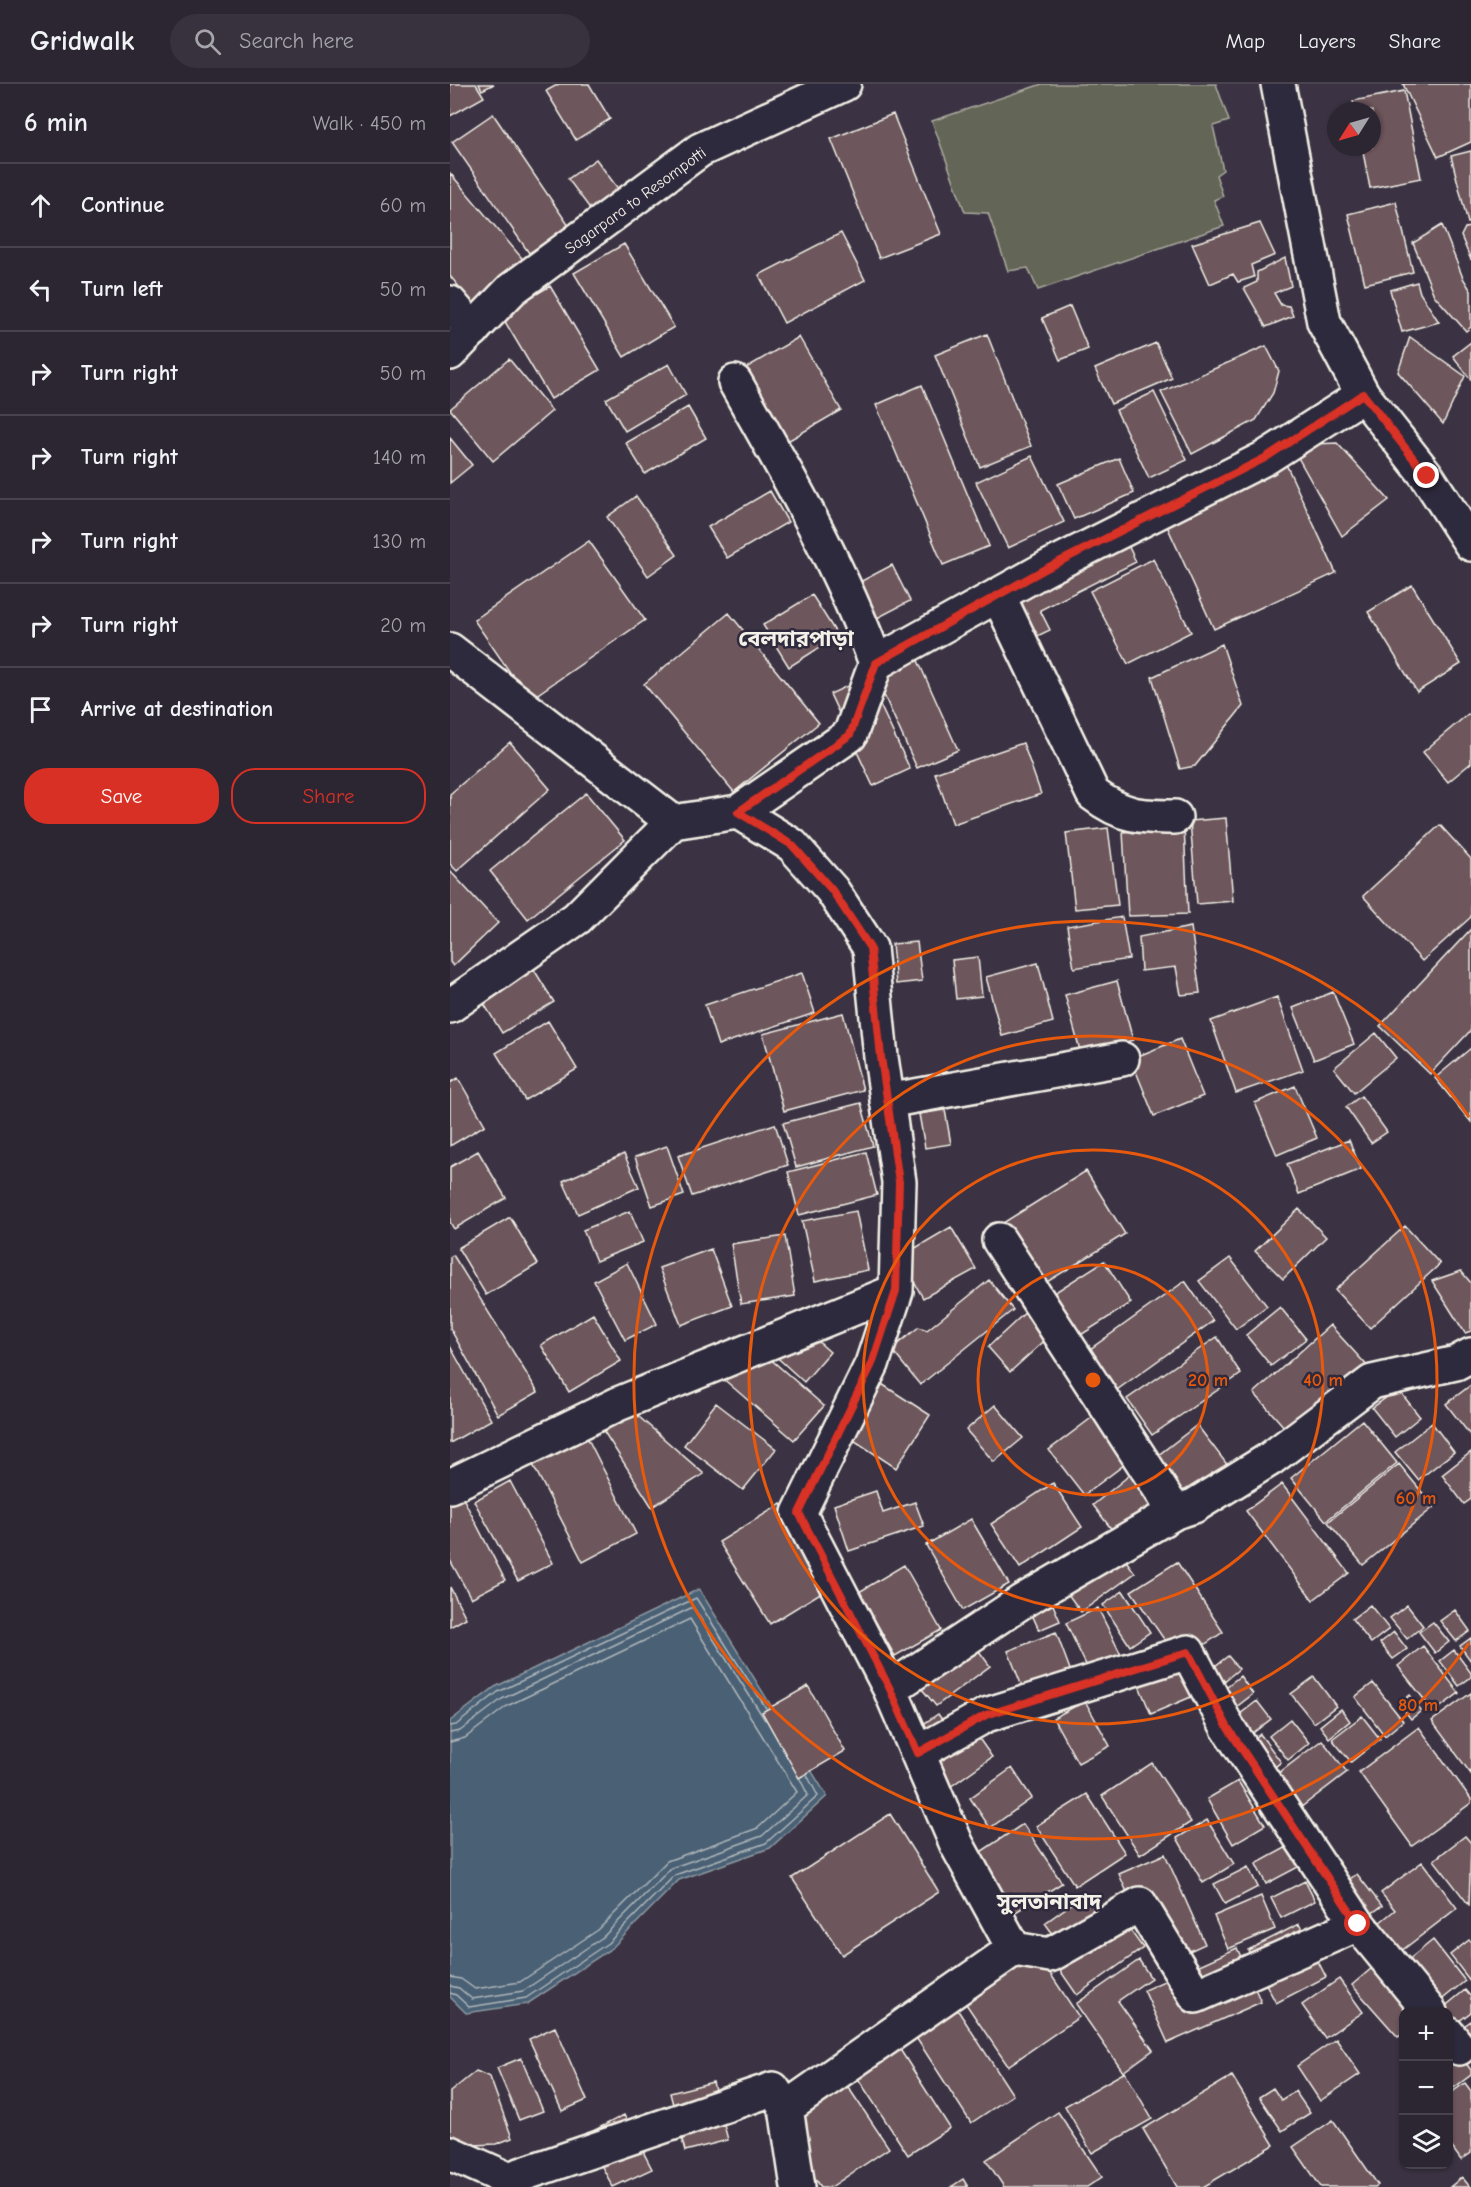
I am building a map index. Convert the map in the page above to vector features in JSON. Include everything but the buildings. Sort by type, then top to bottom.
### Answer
[{"type":"street","name":"Sagarpara to Resompotti","points":[[450,353],[512,289],[700,150],[844,84]]},
{"type":"street","points":[[1278,84],[1324,322],[1363,394],[1427,476],[1471,544]]},
{"type":"street","points":[[450,303],[473,330]]},
{"type":"street","points":[[450,1006],[578,918],[673,822],[738,812],[850,735],[876,663],[852,600],[807,508],[735,382]]},
{"type":"street","points":[[876,663],[998,595],[1265,458],[1363,394]]},
{"type":"street","points":[[998,595],[1093,794],[1110,807],[1136,816],[1175,817]]},
{"type":"street","points":[[450,650],[673,822]]},
{"type":"street","points":[[738,812],[792,845],[832,890],[870,948],[887,1101],[899,1182],[896,1291],[872,1364],[799,1513],[890,1689],[957,1845],[1014,1949]]},
{"type":"street","points":[[887,1101],[1122,1059]]},
{"type":"street","points":[[999,1240],[1174,1512]]},
{"type":"street","points":[[450,1486],[618,1404],[896,1291]]},
{"type":"street","points":[[890,1689],[1021,1602],[1174,1512],[1194,1506],[1270,1460],[1372,1382],[1456,1363],[1471,1355]]},
{"type":"street","points":[[918,1753],[986,1715],[1188,1652],[1228,1728],[1358,1924],[1426,2007]]},
{"type":"street","points":[[786,2108],[1014,1949],[1050,1955],[1140,1905],[1196,1996],[1358,1924]]},
{"type":"street","points":[[450,2153],[501,2183],[773,2089],[786,2108],[798,2187]]},
{"type":"green space","points":[[1042,84],[1216,84],[1229,121],[1213,126],[1223,170],[1216,175],[1223,196],[1214,200],[1224,226],[1038,290],[1028,268],[1008,271],[988,213],[965,212],[932,121]]},
{"type":"water","points":[[699,1589],[827,1796],[770,1848],[679,1880],[612,1948],[527,2004],[466,2013],[450,1997],[450,1721],[495,1687]]},
{"type":"district","name":"বেলদারপাড়া","points":[[796,638]]},
{"type":"district","name":"সুলতানাবাদ","points":[[1049,1901]]},
{"type":"route","points":[[1358,1924],[1228,1728],[1188,1652],[986,1715],[918,1753],[890,1689],[799,1513],[872,1364],[896,1291],[899,1182],[881,1057],[870,948],[832,890],[792,845],[738,812],[850,735],[876,663],[1045,569],[1265,458],[1363,394],[1427,476]]}]
